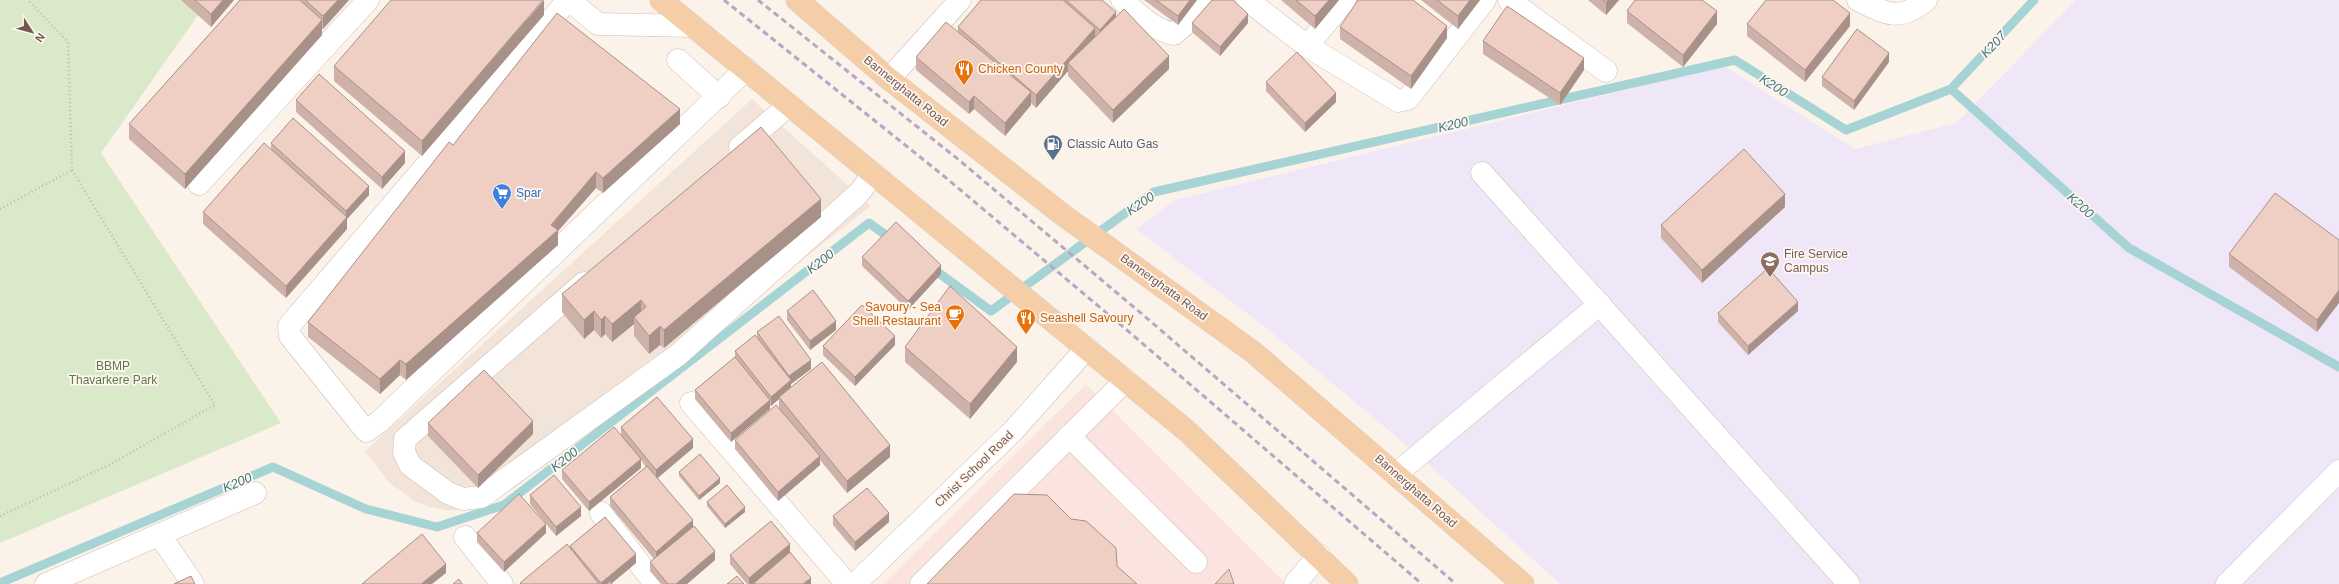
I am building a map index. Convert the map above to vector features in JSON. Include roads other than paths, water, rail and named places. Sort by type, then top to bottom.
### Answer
[{"type":"main road","points":[[661,0],[1187,431],[1347,584]]},
{"type":"main road","name":"Bannerghatta Road","points":[[797,0],[889,79],[1063,215],[1102,241],[1253,352],[1523,584]]},
{"type":"street","points":[[199,184],[368,0]]},
{"type":"street","points":[[693,26],[598,24],[568,0],[289,326],[290,336],[366,431],[379,422],[719,97],[746,69]]},
{"type":"street","points":[[889,79],[960,0]]},
{"type":"street","points":[[1122,0],[1148,23],[1163,32],[1174,34],[1213,0]]},
{"type":"street","points":[[1247,0],[1307,46],[1398,101],[1408,99],[1485,0]]},
{"type":"street","points":[[1307,46],[1345,0]]},
{"type":"street","points":[[1509,0],[1606,70]]},
{"type":"street","points":[[1858,0],[1887,14],[1905,12],[1926,0]]},
{"type":"street","points":[[678,60],[719,97]]},
{"type":"street","points":[[726,160],[789,105]]},
{"type":"street","points":[[1482,172],[1849,584]]},
{"type":"street","points":[[601,268],[405,439],[404,452],[410,465],[448,493],[463,499],[481,497],[678,355],[858,194],[874,174]]},
{"type":"street","points":[[1396,474],[1600,304]]},
{"type":"street","name":"Christ School Road","points":[[855,584],[1013,431],[1087,348]]},
{"type":"street","points":[[921,584],[1126,380]]},
{"type":"street","points":[[691,403],[847,584]]},
{"type":"street","points":[[1069,436],[1196,562]]},
{"type":"street","points":[[2227,584],[2339,471]]},
{"type":"street","points":[[46,584],[255,493]]},
{"type":"street","points":[[601,513],[655,584]]},
{"type":"street","points":[[159,534],[193,584]]},
{"type":"street","points":[[465,537],[502,584]]},
{"type":"street","points":[[1295,584],[1319,556]]},
{"type":"waterway","name":"K200","points":[[932,268],[991,311],[1154,192],[1735,60],[1846,130],[1951,89],[2034,0]]},
{"type":"waterway","name":"K200","points":[[1951,89],[2129,248],[2339,367]]},
{"type":"waterway","name":"K200","points":[[0,583],[273,467],[366,509],[437,527],[504,505],[869,223],[894,241]]},
{"type":"railway","points":[[724,0],[945,177],[1128,331],[1422,584]]},
{"type":"railway","points":[[758,0],[959,160],[1142,314],[1456,584]]},
{"type":"place","name":"Chicken County","points":[[964,86]]},
{"type":"place","name":"Classic Auto Gas","points":[[1053,161]]},
{"type":"place","name":"Spar","points":[[502,210]]},
{"type":"place","name":"Fire Service Campus","points":[[1770,278]]},
{"type":"place","name":"Savoury - Sea Shell Restaurant","points":[[955,331]]},
{"type":"place","name":"Seashell Savoury","points":[[1026,335]]},
{"type":"water label","name":"K207","points":[[1993,44]]},
{"type":"park label","name":"BBMP Thavarkere Park","points":[[113,373]]}]
